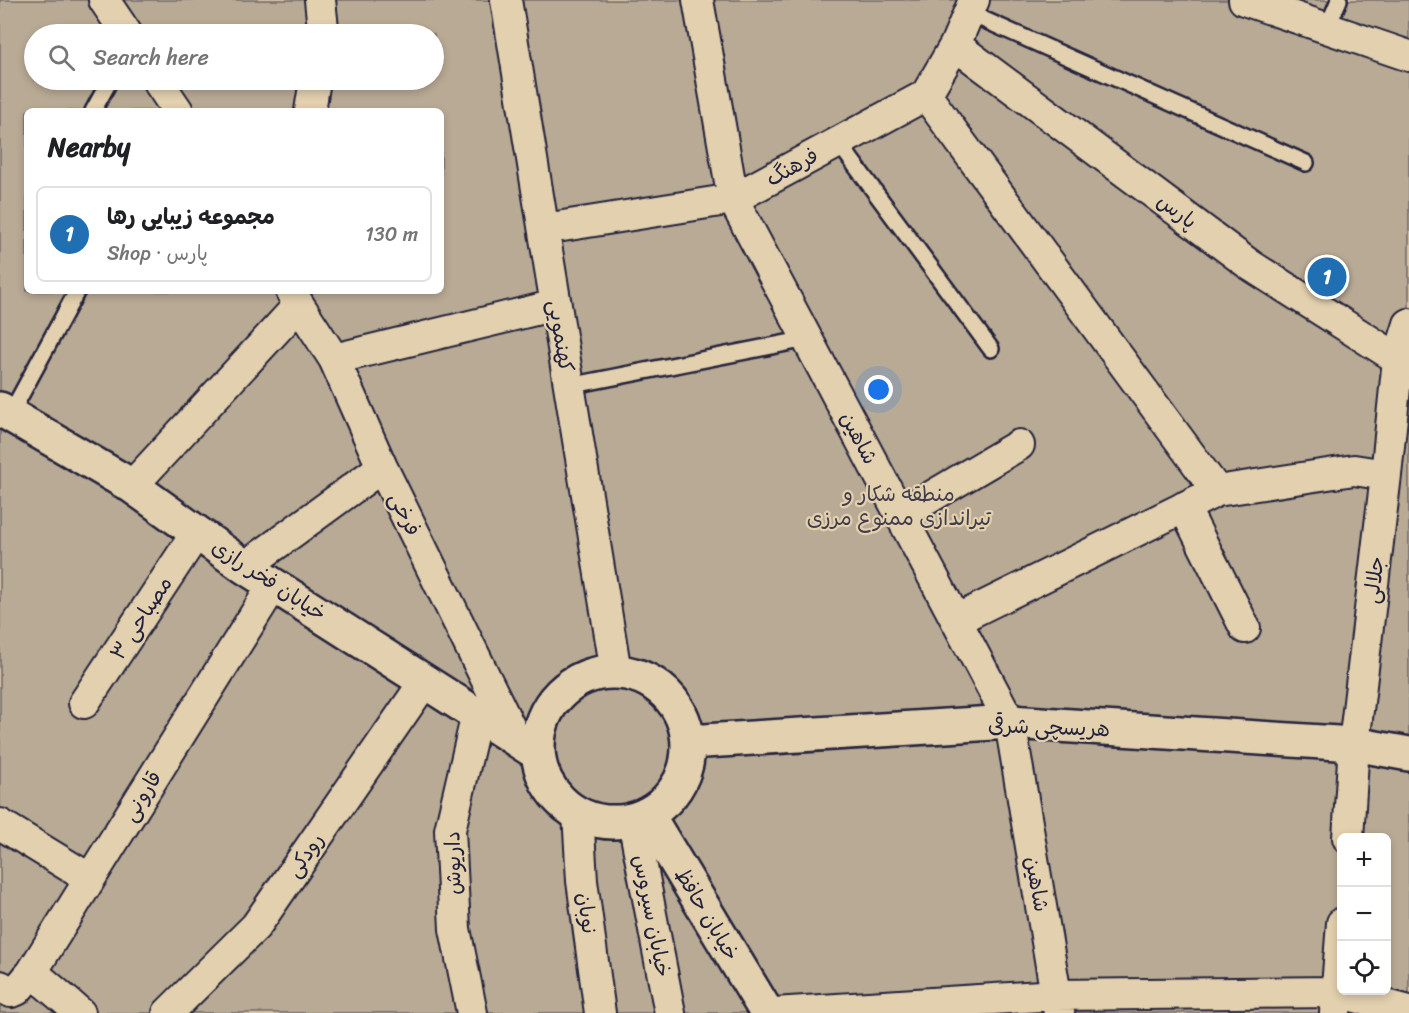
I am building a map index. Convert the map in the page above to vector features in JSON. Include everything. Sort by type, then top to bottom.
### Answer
[{"type":"main road","name":"خیابان فخر رازی","points":[[3,418],[132,486],[245,567],[527,746]]},
{"type":"main road","points":[[616,672],[638,676],[657,686],[673,702],[683,721],[688,742],[686,764],[678,784],[665,802],[640,817],[611,823],[589,819],[570,809],[554,794],[527,746],[538,732],[546,712],[558,695],[575,682],[595,674],[616,672]]},
{"type":"main road","name":"هریسچی شرقی","points":[[688,742],[1010,722],[1354,744],[1409,754]]},
{"type":"main road","name":"خیابان حافظ","points":[[640,817],[767,1013]]},
{"type":"street","points":[[104,0],[121,24]]},
{"type":"street","points":[[321,0],[323,24]]},
{"type":"street","name":"کهنمویی","points":[[506,0],[616,672]]},
{"type":"street","name":"شاهین","points":[[698,0],[733,199],[1010,722],[1058,1004]]},
{"type":"street","points":[[1244,0],[1409,56]]},
{"type":"street","points":[[972,6],[955,45],[926,95],[1217,491]]},
{"type":"street","name":"پارس","points":[[955,45],[1250,265],[1404,362]]},
{"type":"street","points":[[164,90],[176,108]]},
{"type":"street","points":[[310,108],[313,90]]},
{"type":"street","name":"فرهنگ","points":[[544,230],[733,199],[926,95]]},
{"type":"street","points":[[132,486],[295,298]]},
{"type":"street","name":"فرخی","points":[[295,298],[334,359],[382,467],[527,746]]},
{"type":"street","points":[[334,359],[556,306]]},
{"type":"street","name":"جلالی","points":[[1348,833],[1354,744],[1386,475],[1409,324]]},
{"type":"street","points":[[900,515],[1018,445]]},
{"type":"street","points":[[245,567],[382,467]]},
{"type":"street","points":[[956,620],[1217,491],[1354,470],[1386,475]]},
{"type":"street","points":[[1184,507],[1245,628]]},
{"type":"street","name":"مصباحی ۳","points":[[84,703],[197,532]]},
{"type":"street","name":"قارونی","points":[[0,986],[10,992],[16,990],[32,972],[273,584]]},
{"type":"street","name":"رودکی","points":[[168,1013],[256,926],[425,681]]},
{"type":"street","name":"داریوش","points":[[472,1013],[455,929],[450,831],[477,714]]},
{"type":"street","name":"نوبان","points":[[578,813],[582,881],[600,1013]]},
{"type":"street","name":"خیابان سیروس","points":[[640,817],[670,1013]]},
{"type":"street","points":[[0,824],[90,879]]},
{"type":"street","points":[[1336,1002],[1340,941]]},
{"type":"street","points":[[32,972],[80,1013]]},
{"type":"street","points":[[774,1013],[1058,1004],[1336,1002],[1409,1011]]},
{"type":"lane","points":[[1327,28],[1339,0]]},
{"type":"lane","points":[[972,6],[1306,163]]},
{"type":"lane","points":[[95,108],[105,90]]},
{"type":"lane","points":[[837,142],[991,350]]},
{"type":"lane","points":[[3,418],[75,294]]},
{"type":"lane","points":[[569,386],[807,339]]},
{"type":"green space","name":"منطقه شکار و تیراندازی ممنوع مرزی","points":[[0,0],[1409,0],[1409,1013],[0,1013]]},
{"type":"place","name":"مجموعه زیبایی رها","points":[[1327,277]]}]
